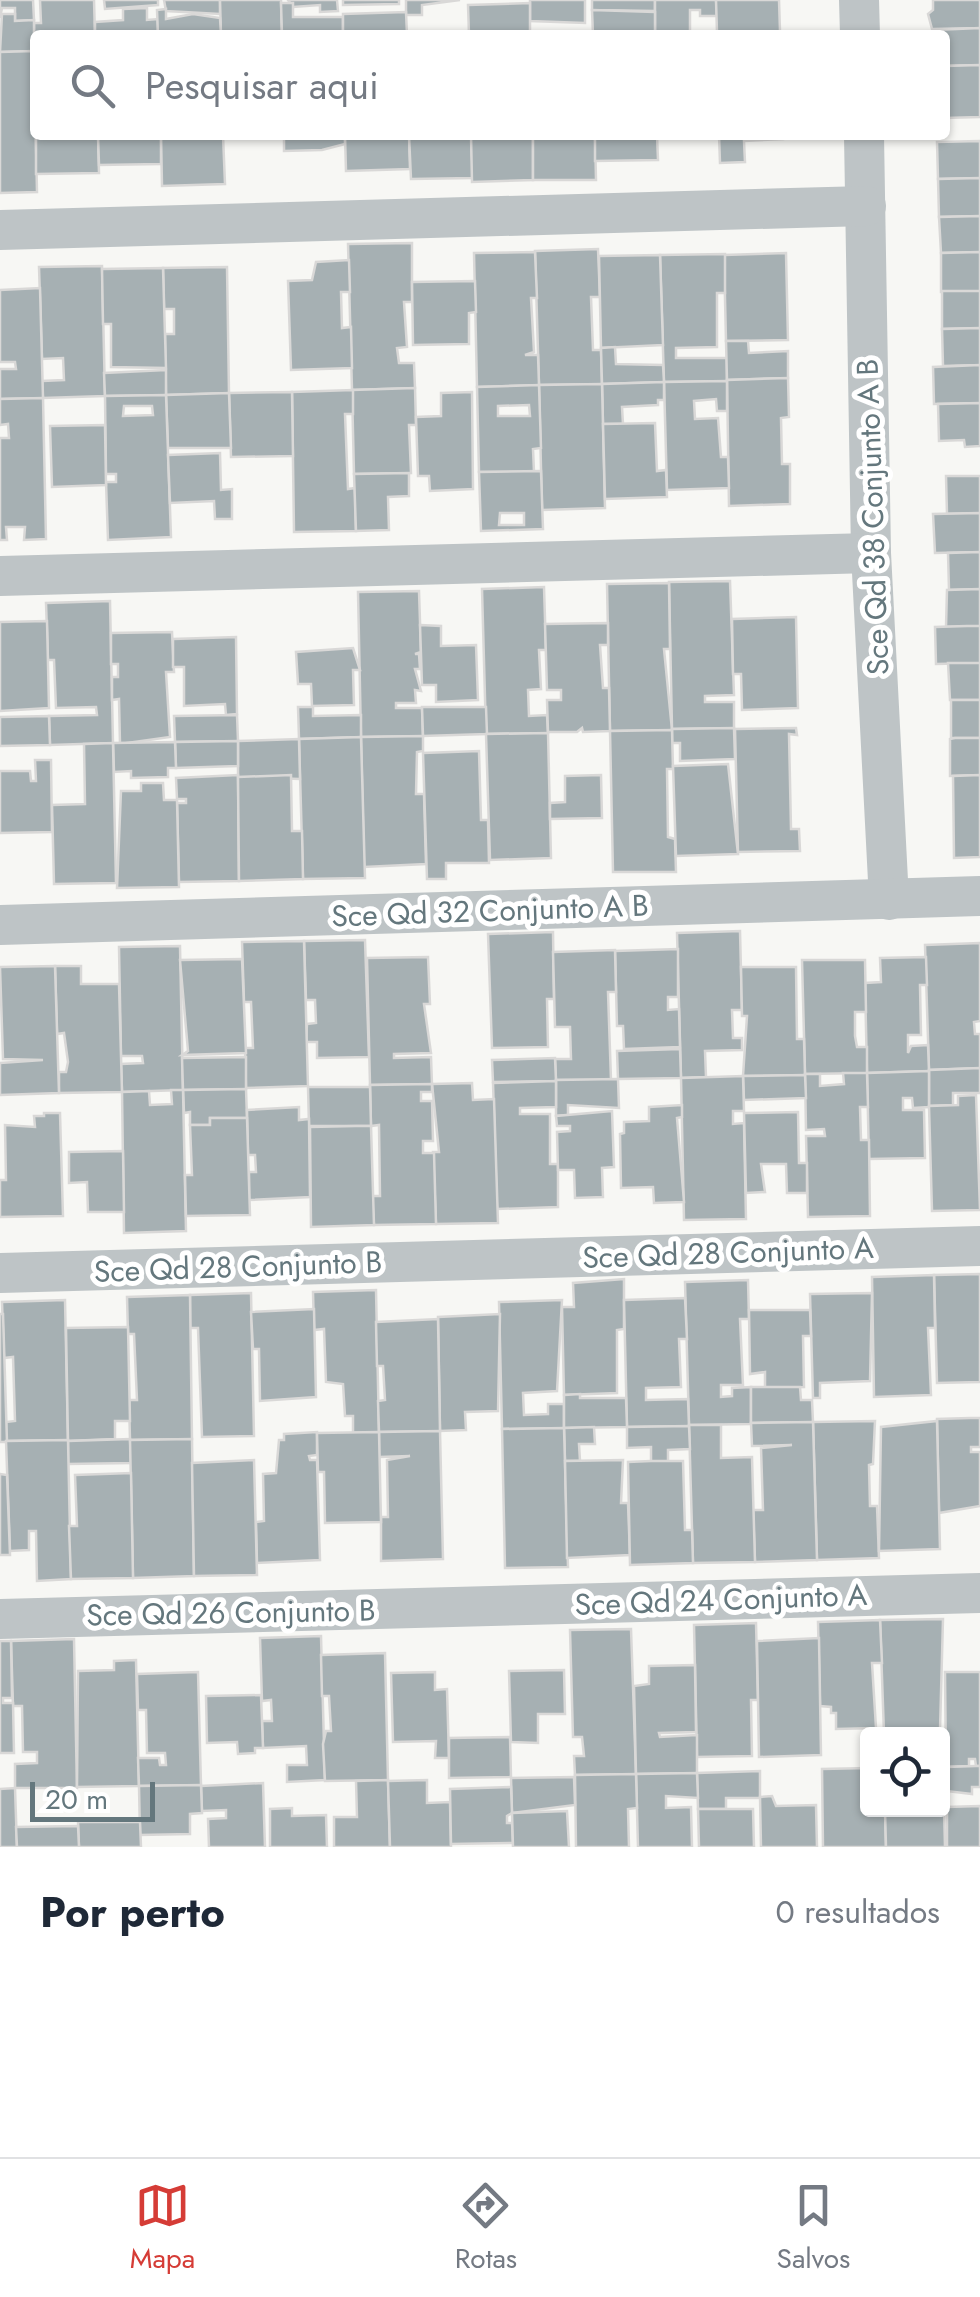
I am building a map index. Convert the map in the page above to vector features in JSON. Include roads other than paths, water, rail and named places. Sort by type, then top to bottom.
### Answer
[{"type":"street","points":[[859,0],[860,30]]},
{"type":"street","name":"Sce Qd 38 Conjunto A B","points":[[864,140],[871,553],[889,900]]},
{"type":"street","points":[[0,230],[866,206]]},
{"type":"street","points":[[0,576],[871,553]]},
{"type":"street","name":"Sce Qd 32 Conjunto A B","points":[[0,925],[980,896]]},
{"type":"street","name":"Sce Qd 28 Conjunto A","points":[[476,1260],[980,1246]]},
{"type":"street","name":"Sce Qd 28 Conjunto B","points":[[0,1273],[476,1260]]},
{"type":"street","name":"Sce Qd 24 Conjunto A","points":[[462,1607],[980,1593]]},
{"type":"street","name":"Sce Qd 26 Conjunto B","points":[[0,1619],[462,1607]]}]
